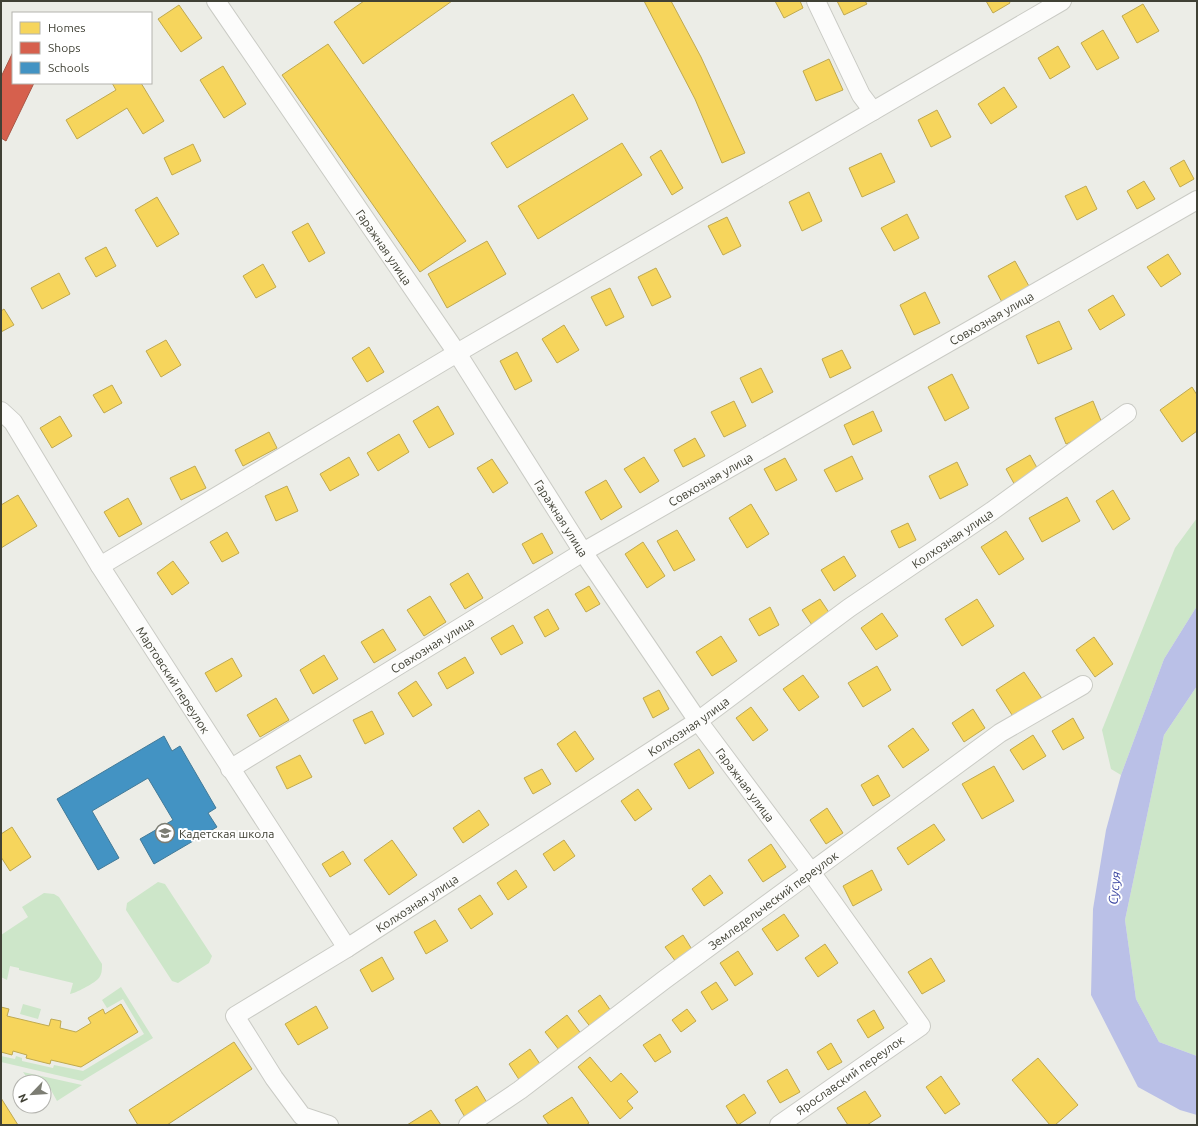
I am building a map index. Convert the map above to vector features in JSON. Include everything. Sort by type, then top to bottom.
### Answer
[{"type":"street","name":"Гаражная улица","points":[[216,1],[457,353],[583,552],[698,721],[811,872],[921,1026]]},
{"type":"street","points":[[816,1],[860,95],[873,111]]},
{"type":"street","points":[[100,566],[457,353],[1062,1]]},
{"type":"street","name":"Совхозная улица","points":[[230,769],[583,552],[1197,200]]},
{"type":"street","name":"Мартовский переулок","points":[[1,411],[13,422],[100,566],[347,948]]},
{"type":"street","name":"Колхозная улица","points":[[329,1125],[302,1116],[274,1078],[235,1016],[347,948],[698,721],[849,608],[992,511],[1127,413]]},
{"type":"street","name":"Земледельческий переулок","points":[[468,1125],[520,1090],[664,980],[1000,733],[1083,685]]},
{"type":"street","name":"Ярославский переулок","points":[[779,1125],[921,1026]]},
{"type":"green space","points":[[1197,518],[1197,606],[1164,659],[1121,775],[1111,769],[1102,730],[1175,548]]},
{"type":"green space","points":[[1197,686],[1197,1056],[1159,1042],[1136,999],[1125,920],[1164,735]]},
{"type":"green space","points":[[158,882],[165,884],[212,956],[209,963],[178,983],[172,981],[126,910],[127,903]]},
{"type":"green space","points":[[44,893],[54,894],[59,897],[102,964],[101,974],[98,979],[89,986],[70,994],[73,983],[19,970],[19,968],[10,966],[7,980],[1,977],[1,935],[28,917],[22,907]]},
{"type":"green space","points":[[121,987],[153,1038],[82,1081],[1,1062],[1,1056],[15,1059],[16,1056],[22,1058],[22,1061],[53,1068],[54,1065],[83,1071],[144,1034],[123,999],[107,1008],[102,1000]]},
{"type":"green space","points":[[23,1004],[41,1009],[38,1019],[20,1014]]},
{"type":"green space","points":[[52,1078],[82,1085],[57,1101],[52,1092]]},
{"type":"water","name":"Сусуя","points":[[1197,606],[1197,686],[1164,735],[1125,920],[1136,999],[1159,1042],[1197,1056],[1197,1115],[1180,1110],[1138,1087],[1091,995],[1093,909],[1106,830],[1121,775],[1164,659]]},
{"type":"building: Homes","points":[[364,1],[452,1],[363,64],[334,22]]},
{"type":"building: Homes","points":[[644,1],[671,1],[701,57],[745,153],[722,163],[695,99]]},
{"type":"building: Homes","points":[[775,1],[800,1],[803,8],[784,18]]},
{"type":"building: Homes","points":[[837,1],[865,1],[867,4],[844,15]]},
{"type":"building: Homes","points":[[986,1],[1009,1],[1010,3],[993,13]]},
{"type":"building: Homes","points":[[1143,4],[1159,31],[1137,43],[1122,16]]},
{"type":"building: Homes","points":[[179,5],[202,38],[181,52],[158,19]]},
{"type":"building: Homes","points":[[1103,30],[1119,58],[1097,70],[1081,43]]},
{"type":"building: Homes","points":[[328,44],[466,241],[420,272],[282,75]]},
{"type":"building: Homes","points":[[1058,46],[1070,67],[1050,79],[1038,58]]},
{"type":"building: Homes","points":[[829,59],[843,90],[816,101],[803,71]]},
{"type":"building: Homes","points":[[223,66],[246,104],[224,118],[200,80]]},
{"type":"building: Homes","points":[[113,84],[142,84],[164,121],[143,134],[127,108],[77,139],[66,120],[116,90]]},
{"type":"building: Homes","points":[[1004,87],[1017,107],[991,124],[978,104]]},
{"type":"building: Homes","points":[[573,94],[588,119],[507,168],[491,143]]},
{"type":"building: Homes","points":[[937,110],[951,137],[931,147],[918,120]]},
{"type":"building: Homes","points":[[622,143],[642,175],[538,239],[518,206]]},
{"type":"building: Homes","points":[[193,144],[201,161],[172,175],[164,158]]},
{"type":"building: Homes","points":[[661,150],[683,188],[672,195],[650,157]]},
{"type":"building: Homes","points":[[881,153],[895,182],[862,197],[849,168]]},
{"type":"building: Homes","points":[[1184,160],[1194,179],[1180,187],[1170,168]]},
{"type":"building: Homes","points":[[1144,181],[1155,199],[1137,209],[1127,191]]},
{"type":"building: Homes","points":[[1086,186],[1097,209],[1077,220],[1065,196]]},
{"type":"building: Homes","points":[[809,192],[822,221],[802,231],[789,202]]},
{"type":"building: Homes","points":[[157,197],[179,234],[157,247],[135,210]]},
{"type":"building: Homes","points":[[907,214],[919,238],[894,251],[881,228]]},
{"type":"building: Homes","points":[[727,217],[741,246],[723,255],[708,226]]},
{"type":"building: Homes","points":[[308,223],[325,253],[309,262],[292,232]]},
{"type":"building: Homes","points":[[487,241],[506,274],[447,308],[428,274]]},
{"type":"building: Homes","points":[[106,247],[116,266],[96,277],[85,258]]},
{"type":"building: Homes","points":[[1168,254],[1181,274],[1161,287],[1147,267]]},
{"type":"building: Homes","points":[[1015,261],[1030,288],[1003,304],[988,276]]},
{"type":"building: Homes","points":[[263,264],[276,287],[256,298],[243,276]]},
{"type":"building: Homes","points":[[656,268],[671,297],[652,306],[638,277]]},
{"type":"building: Homes","points":[[59,273],[70,294],[42,309],[31,288]]},
{"type":"building: Homes","points":[[610,288],[624,317],[606,326],[591,297]]},
{"type":"building: Homes","points":[[925,292],[940,323],[914,335],[900,305]]},
{"type":"building: Homes","points":[[1113,295],[1125,315],[1100,330],[1088,310]]},
{"type":"building: Homes","points":[[4,309],[14,325],[1,332],[1,311]]},
{"type":"building: Homes","points":[[1059,321],[1072,349],[1038,364],[1026,336]]},
{"type":"building: Homes","points":[[564,325],[579,350],[557,363],[542,339]]},
{"type":"building: Homes","points":[[166,340],[181,365],[161,377],[146,351]]},
{"type":"building: Homes","points":[[369,347],[384,372],[367,382],[352,358]]},
{"type":"building: Homes","points":[[842,350],[851,368],[830,378],[822,359]]},
{"type":"building: Homes","points":[[517,352],[532,381],[515,390],[500,361]]},
{"type":"building: Homes","points":[[761,368],[773,392],[752,403],[740,378]]},
{"type":"building: Homes","points":[[952,374],[969,408],[945,421],[928,387]]},
{"type":"building: Homes","points":[[112,385],[122,403],[104,413],[93,395]]},
{"type":"building: Homes","points":[[1192,387],[1197,395],[1197,431],[1182,442],[1160,410]]},
{"type":"building: Homes","points":[[734,401],[746,426],[724,437],[711,412]]},
{"type":"building: Homes","points":[[1093,401],[1104,428],[1066,444],[1055,418]]},
{"type":"building: Homes","points":[[438,406],[454,434],[429,448],[413,421]]},
{"type":"building: Homes","points":[[873,411],[882,431],[853,445],[844,425]]},
{"type":"building: Homes","points":[[60,416],[72,436],[52,448],[40,428]]},
{"type":"building: Homes","points":[[269,432],[277,448],[243,466],[235,450]]},
{"type":"building: Homes","points":[[399,434],[409,452],[378,471],[367,453]]},
{"type":"building: Homes","points":[[695,438],[705,456],[683,467],[674,450]]},
{"type":"building: Homes","points":[[1030,455],[1041,475],[1017,489],[1006,469]]},
{"type":"building: Homes","points":[[852,456],[863,479],[836,492],[824,470]]},
{"type":"building: Homes","points":[[349,457],[359,475],[330,491],[320,474]]},
{"type":"building: Homes","points":[[644,457],[659,481],[640,493],[624,469]]},
{"type":"building: Homes","points":[[785,458],[797,480],[776,491],[764,469]]},
{"type":"building: Homes","points":[[492,459],[508,483],[493,493],[477,468]]},
{"type":"building: Homes","points":[[957,462],[968,485],[940,499],[929,476]]},
{"type":"building: Homes","points":[[195,466],[206,488],[181,500],[170,478]]},
{"type":"building: Homes","points":[[606,480],[622,507],[601,520],[585,492]]},
{"type":"building: Homes","points":[[287,486],[298,511],[276,521],[265,496]]},
{"type":"building: Homes","points":[[1113,490],[1130,519],[1113,530],[1096,501]]},
{"type":"building: Homes","points":[[18,495],[37,526],[1,548],[1,505]]},
{"type":"building: Homes","points":[[1067,497],[1080,521],[1042,542],[1029,518]]},
{"type":"building: Homes","points":[[128,498],[142,524],[119,537],[104,512]]},
{"type":"building: Homes","points":[[751,504],[769,534],[747,548],[729,518]]},
{"type":"building: Homes","points":[[908,523],[916,540],[899,548],[891,531]]},
{"type":"building: Homes","points":[[677,530],[695,560],[674,571],[657,541]]},
{"type":"building: Homes","points":[[1006,531],[1024,559],[999,575],[981,547]]},
{"type":"building: Homes","points":[[227,532],[239,553],[222,562],[210,542]]},
{"type":"building: Homes","points":[[542,533],[553,553],[533,564],[522,544]]},
{"type":"building: Homes","points":[[643,542],[665,576],[647,588],[625,554]]},
{"type":"building: Homes","points":[[844,556],[856,576],[834,591],[821,570]]},
{"type":"building: Homes","points":[[173,561],[189,583],[172,595],[157,573]]},
{"type":"building: Homes","points":[[468,573],[483,598],[465,609],[450,584]]},
{"type":"building: Homes","points":[[589,586],[600,604],[586,612],[575,594]]},
{"type":"building: Homes","points":[[430,596],[446,622],[424,636],[407,610]]},
{"type":"building: Homes","points":[[820,599],[830,614],[812,625],[802,610]]},
{"type":"building: Homes","points":[[977,599],[994,626],[962,646],[945,619]]},
{"type":"building: Homes","points":[[770,607],[779,625],[759,636],[749,619]]},
{"type":"building: Homes","points":[[548,609],[559,629],[545,637],[534,617]]},
{"type":"building: Homes","points":[[882,613],[898,636],[876,650],[861,628]]},
{"type":"building: Homes","points":[[513,625],[523,643],[501,655],[491,638]]},
{"type":"building: Homes","points":[[383,629],[396,650],[374,663],[361,642]]},
{"type":"building: Homes","points":[[721,636],[737,661],[712,676],[696,652]]},
{"type":"building: Homes","points":[[1094,637],[1113,664],[1095,677],[1076,650]]},
{"type":"building: Homes","points":[[324,655],[338,679],[313,694],[300,670]]},
{"type":"building: Homes","points":[[465,657],[474,673],[447,689],[438,673]]},
{"type":"building: Homes","points":[[232,658],[242,676],[216,692],[205,673]]},
{"type":"building: Homes","points":[[877,666],[891,690],[863,707],[848,683]]},
{"type":"building: Homes","points":[[1024,672],[1043,700],[1014,718],[996,690]]},
{"type":"building: Homes","points":[[803,675],[819,697],[799,711],[783,689]]},
{"type":"building: Homes","points":[[416,681],[432,705],[413,717],[398,693]]},
{"type":"building: Homes","points":[[659,690],[669,709],[653,718],[643,698]]},
{"type":"building: Homes","points":[[276,698],[289,720],[260,737],[247,715]]},
{"type":"building: Homes","points":[[751,707],[768,730],[753,741],[736,718]]},
{"type":"building: Homes","points":[[973,709],[985,728],[964,742],[952,723]]},
{"type":"building: Homes","points":[[372,711],[384,734],[365,744],[353,720]]},
{"type":"building: Homes","points":[[1073,718],[1084,738],[1063,750],[1052,731]]},
{"type":"building: Homes","points":[[913,728],[929,750],[903,768],[888,746]]},
{"type":"building: Homes","points":[[575,731],[594,759],[576,772],[557,744]]},
{"type":"building: Homes","points":[[1033,735],[1046,756],[1023,770],[1010,750]]},
{"type":"building: Homes","points":[[699,749],[714,773],[689,789],[674,764]]},
{"type":"building: Homes","points":[[300,755],[312,777],[287,789],[276,767]]},
{"type":"building: Homes","points":[[994,766],[1014,801],[982,819],[962,784]]},
{"type":"building: Homes","points":[[542,769],[551,784],[533,794],[524,778]]},
{"type":"building: Homes","points":[[878,775],[890,796],[873,806],[861,785]]},
{"type":"building: Homes","points":[[638,789],[652,809],[635,821],[621,801]]},
{"type":"building: Homes","points":[[827,808],[843,833],[826,844],[810,820]]},
{"type":"building: Homes","points":[[479,810],[489,825],[463,843],[453,828]]},
{"type":"building: Homes","points":[[934,824],[945,840],[908,865],[897,848]]},
{"type":"building: Homes","points":[[12,827],[31,857],[10,871],[1,857],[1,834]]},
{"type":"building: Homes","points":[[392,840],[417,875],[389,895],[364,860]]},
{"type":"building: Homes","points":[[564,840],[575,856],[554,871],[543,854]]},
{"type":"building: Homes","points":[[771,844],[786,867],[763,882],[748,860]]},
{"type":"building: Homes","points":[[343,851],[351,864],[330,877],[322,864]]},
{"type":"building: Homes","points":[[516,870],[527,887],[508,900],[497,883]]},
{"type":"building: Homes","points":[[872,870],[882,890],[853,906],[843,886]]},
{"type":"building: Homes","points":[[710,875],[723,893],[704,906],[692,889]]},
{"type":"building: Homes","points":[[480,895],[493,914],[471,929],[458,909]]},
{"type":"building: Homes","points":[[784,914],[799,936],[777,951],[762,929]]},
{"type":"building: Homes","points":[[435,920],[448,941],[426,954],[414,932]]},
{"type":"building: Homes","points":[[683,935],[693,951],[676,962],[665,947]]},
{"type":"building: Homes","points":[[825,944],[838,963],[818,977],[805,958]]},
{"type":"building: Homes","points":[[738,951],[753,974],[735,986],[720,963]]},
{"type":"building: Homes","points":[[382,957],[394,979],[372,992],[360,970]]},
{"type":"building: Homes","points":[[931,958],[945,981],[922,994],[908,972]]},
{"type":"building: Homes","points":[[716,982],[728,1000],[712,1010],[701,992]]},
{"type":"building: Homes","points":[[600,995],[613,1014],[592,1029],[578,1011]]},
{"type":"building: Homes","points":[[121,1004],[138,1032],[81,1067],[51,1060],[50,1064],[26,1058],[27,1055],[13,1051],[12,1055],[1,1052],[1,1007],[9,1009],[7,1016],[49,1026],[51,1019],[61,1021],[60,1028],[76,1032],[91,1023],[88,1018],[103,1009],[105,1014]]},
{"type":"building: Homes","points":[[316,1006],[328,1028],[298,1045],[285,1024]]},
{"type":"building: Homes","points":[[687,1009],[696,1021],[681,1032],[672,1020]]},
{"type":"building: Homes","points":[[874,1010],[884,1028],[868,1038],[857,1020]]},
{"type":"building: Homes","points":[[567,1015],[585,1039],[563,1055],[545,1032]]},
{"type":"building: Homes","points":[[660,1034],[671,1052],[655,1062],[643,1045]]},
{"type":"building: Homes","points":[[234,1042],[252,1069],[167,1125],[138,1125],[129,1110]]},
{"type":"building: Homes","points":[[831,1043],[842,1062],[828,1070],[817,1052]]},
{"type":"building: Homes","points":[[530,1049],[542,1067],[520,1081],[509,1064]]},
{"type":"building: Homes","points":[[590,1057],[611,1082],[621,1073],[638,1092],[627,1101],[633,1108],[620,1119],[578,1067]]},
{"type":"building: Homes","points":[[1038,1058],[1078,1105],[1055,1125],[1050,1125],[1012,1080]]},
{"type":"building: Homes","points":[[787,1069],[800,1092],[780,1103],[767,1081]]},
{"type":"building: Homes","points":[[941,1076],[960,1104],[945,1114],[926,1087]]},
{"type":"building: Homes","points":[[477,1086],[489,1106],[466,1119],[455,1100]]},
{"type":"building: Homes","points":[[865,1091],[881,1116],[867,1125],[848,1125],[837,1108]]},
{"type":"building: Homes","points":[[744,1094],[756,1113],[738,1125],[726,1106]]},
{"type":"building: Homes","points":[[572,1097],[589,1123],[586,1125],[549,1125],[543,1116]]},
{"type":"building: Homes","points":[[1,1098],[18,1125],[1,1125]]},
{"type":"building: Homes","points":[[431,1110],[441,1125],[407,1125]]},
{"type":"building: Shops","points":[[12,54],[12,84],[34,84],[6,141],[1,138],[1,77]]},
{"type":"building: Schools","points":[[164,736],[172,751],[180,746],[216,808],[208,813],[217,827],[154,864],[140,839],[173,820],[148,778],[92,811],[119,858],[98,870],[57,799]]},
{"type":"place","name":"Кадетская школа","points":[[165,833]]}]
